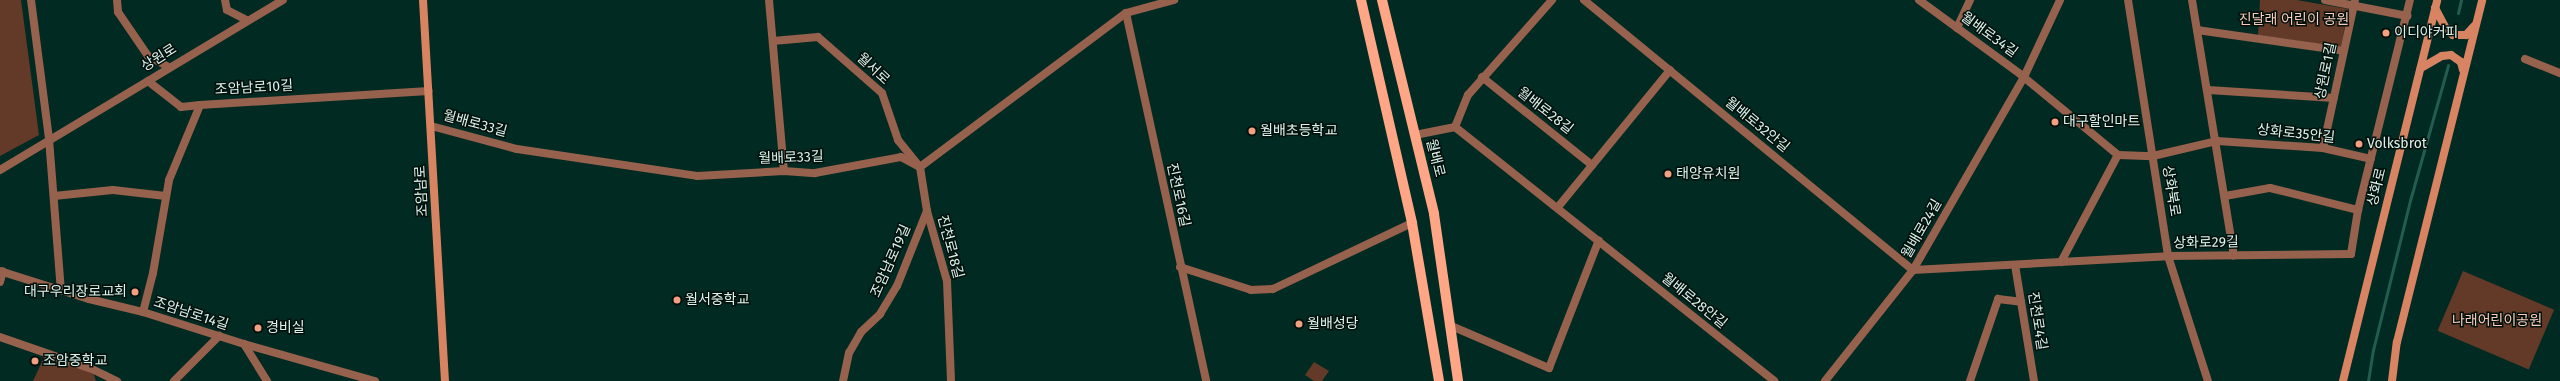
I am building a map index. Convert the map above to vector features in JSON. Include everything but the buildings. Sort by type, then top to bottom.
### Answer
[{"type":"main road","name":"조암남로","points":[[423,0],[445,381]]},
{"type":"main road","points":[[1361,0],[1412,223],[1439,381]]},
{"type":"main road","name":"월배로","points":[[1382,0],[1434,214],[1458,381]]},
{"type":"main road","points":[[2392,381],[2398,342],[2482,0]]},
{"type":"main road","points":[[2436,4],[2446,29],[2453,35],[2466,34],[2476,24]]},
{"type":"main road","name":"상화로","points":[[2343,381],[2436,4]]},
{"type":"main road","points":[[2421,68],[2442,56],[2451,55],[2461,62],[2463,75]]},
{"type":"street","points":[[31,0],[49,140],[61,290]]},
{"type":"street","points":[[117,0],[118,12],[148,56],[169,67]]},
{"type":"street","points":[[226,0],[227,10],[247,20]]},
{"type":"street","name":"상원로","points":[[0,170],[247,20],[283,0]]},
{"type":"street","points":[[769,0],[784,171]]},
{"type":"street","points":[[920,168],[1126,13],[1174,0]]},
{"type":"street","points":[[1415,135],[1455,127],[1468,94],[1552,0]]},
{"type":"street","name":"월배로32안길","points":[[1584,0],[1913,270]]},
{"type":"street","name":"월배로34길","points":[[1919,0],[2024,77]]},
{"type":"street","points":[[1958,28],[1970,0]]},
{"type":"street","name":"월배로24길","points":[[1825,381],[1913,270],[2024,77],[2060,0]]},
{"type":"street","name":"상화북로","points":[[2128,0],[2168,256],[2208,381]]},
{"type":"street","points":[[2192,0],[2217,141],[2234,256]]},
{"type":"street","points":[[2325,0],[2355,3],[2407,16]]},
{"type":"street","points":[[2225,196],[2270,188],[2358,210],[2410,0]]},
{"type":"street","name":"상원로1길","points":[[2323,148],[2355,3]]},
{"type":"street","name":"진천로16길","points":[[1126,13],[1206,381]]},
{"type":"street","points":[[2197,30],[2344,51]]},
{"type":"street","name":"월서로","points":[[773,41],[818,37],[882,93],[898,140],[920,168]]},
{"type":"street","points":[[2524,59],[2560,73]]},
{"type":"street","points":[[1558,207],[1670,70]]},
{"type":"street","name":"월배로28길","points":[[1482,77],[1592,165]]},
{"type":"street","points":[[2024,77],[2118,156],[2061,262]]},
{"type":"street","points":[[148,81],[181,107],[200,104]]},
{"type":"street","points":[[2208,90],[2334,98]]},
{"type":"street","name":"조암남로10길","points":[[143,312],[153,273],[169,180],[200,104],[429,91]]},
{"type":"street","name":"월배로33길","points":[[431,126],[517,149],[697,176],[784,171],[815,173],[901,157],[920,168]]},
{"type":"street","name":"월배로28안길","points":[[1455,127],[1558,207],[1774,381]]},
{"type":"street","name":"상화로35안길","points":[[2118,156],[2153,156],[2217,141],[2323,148],[2371,159]]},
{"type":"street","name":"진천로18길","points":[[920,168],[927,211],[947,281],[951,381]]},
{"type":"street","points":[[54,196],[113,190],[166,196]]},
{"type":"street","name":"상화로29길","points":[[1913,270],[2168,256],[2351,254],[2358,210]]},
{"type":"street","name":"조암남로19길","points":[[843,381],[849,353],[861,332],[880,314],[897,286],[927,211]]},
{"type":"street","points":[[1180,267],[1251,290],[1273,289],[1412,223]]},
{"type":"street","points":[[1449,325],[1549,368],[1599,240]]},
{"type":"street","name":"진천로4길","points":[[2015,265],[2034,381]]},
{"type":"street","points":[[0,282],[2,271]]},
{"type":"street","name":"조암남로14길","points":[[2,271],[61,290],[143,312],[244,344],[375,381]]},
{"type":"street","points":[[1970,381],[1998,299],[2021,302]]},
{"type":"street","points":[[174,381],[219,336]]},
{"type":"street","points":[[0,337],[92,369],[117,381]]},
{"type":"street","points":[[244,344],[267,381]]},
{"type":"green space","points":[[0,0],[21,0],[39,135],[0,156]]},
{"type":"green space","name":"진달래 어린이 공원","points":[[2260,0],[2297,0],[2348,9],[2341,47],[2258,35]]},
{"type":"green space","name":"나래어린이공원","points":[[2463,271],[2554,310],[2529,370],[2438,331]]},
{"type":"green space","points":[[46,353],[92,369],[96,381],[33,381]]},
{"type":"green space","points":[[1314,362],[1329,371],[1322,381],[1314,381],[1305,375]]},
{"type":"waterway","points":[[2458,13],[2461,0]]},
{"type":"waterway","points":[[2368,381],[2373,350],[2411,197],[2448,65]]},
{"type":"place","name":"이디야커피","points":[[2386,33]]},
{"type":"place","name":"대구할인마트","points":[[2055,122]]},
{"type":"place","name":"월배초등학교","points":[[1252,131]]},
{"type":"place","name":"Volksbrot","points":[[2359,144]]},
{"type":"place","name":"태양유치원","points":[[1668,174]]},
{"type":"place","name":"대구우리장로교회","points":[[135,292]]},
{"type":"place","name":"월서중학교","points":[[677,300]]},
{"type":"place","name":"월배성당","points":[[1299,324]]},
{"type":"place","name":"경비실","points":[[258,328]]},
{"type":"place","name":"조암중학교","points":[[35,361]]}]
